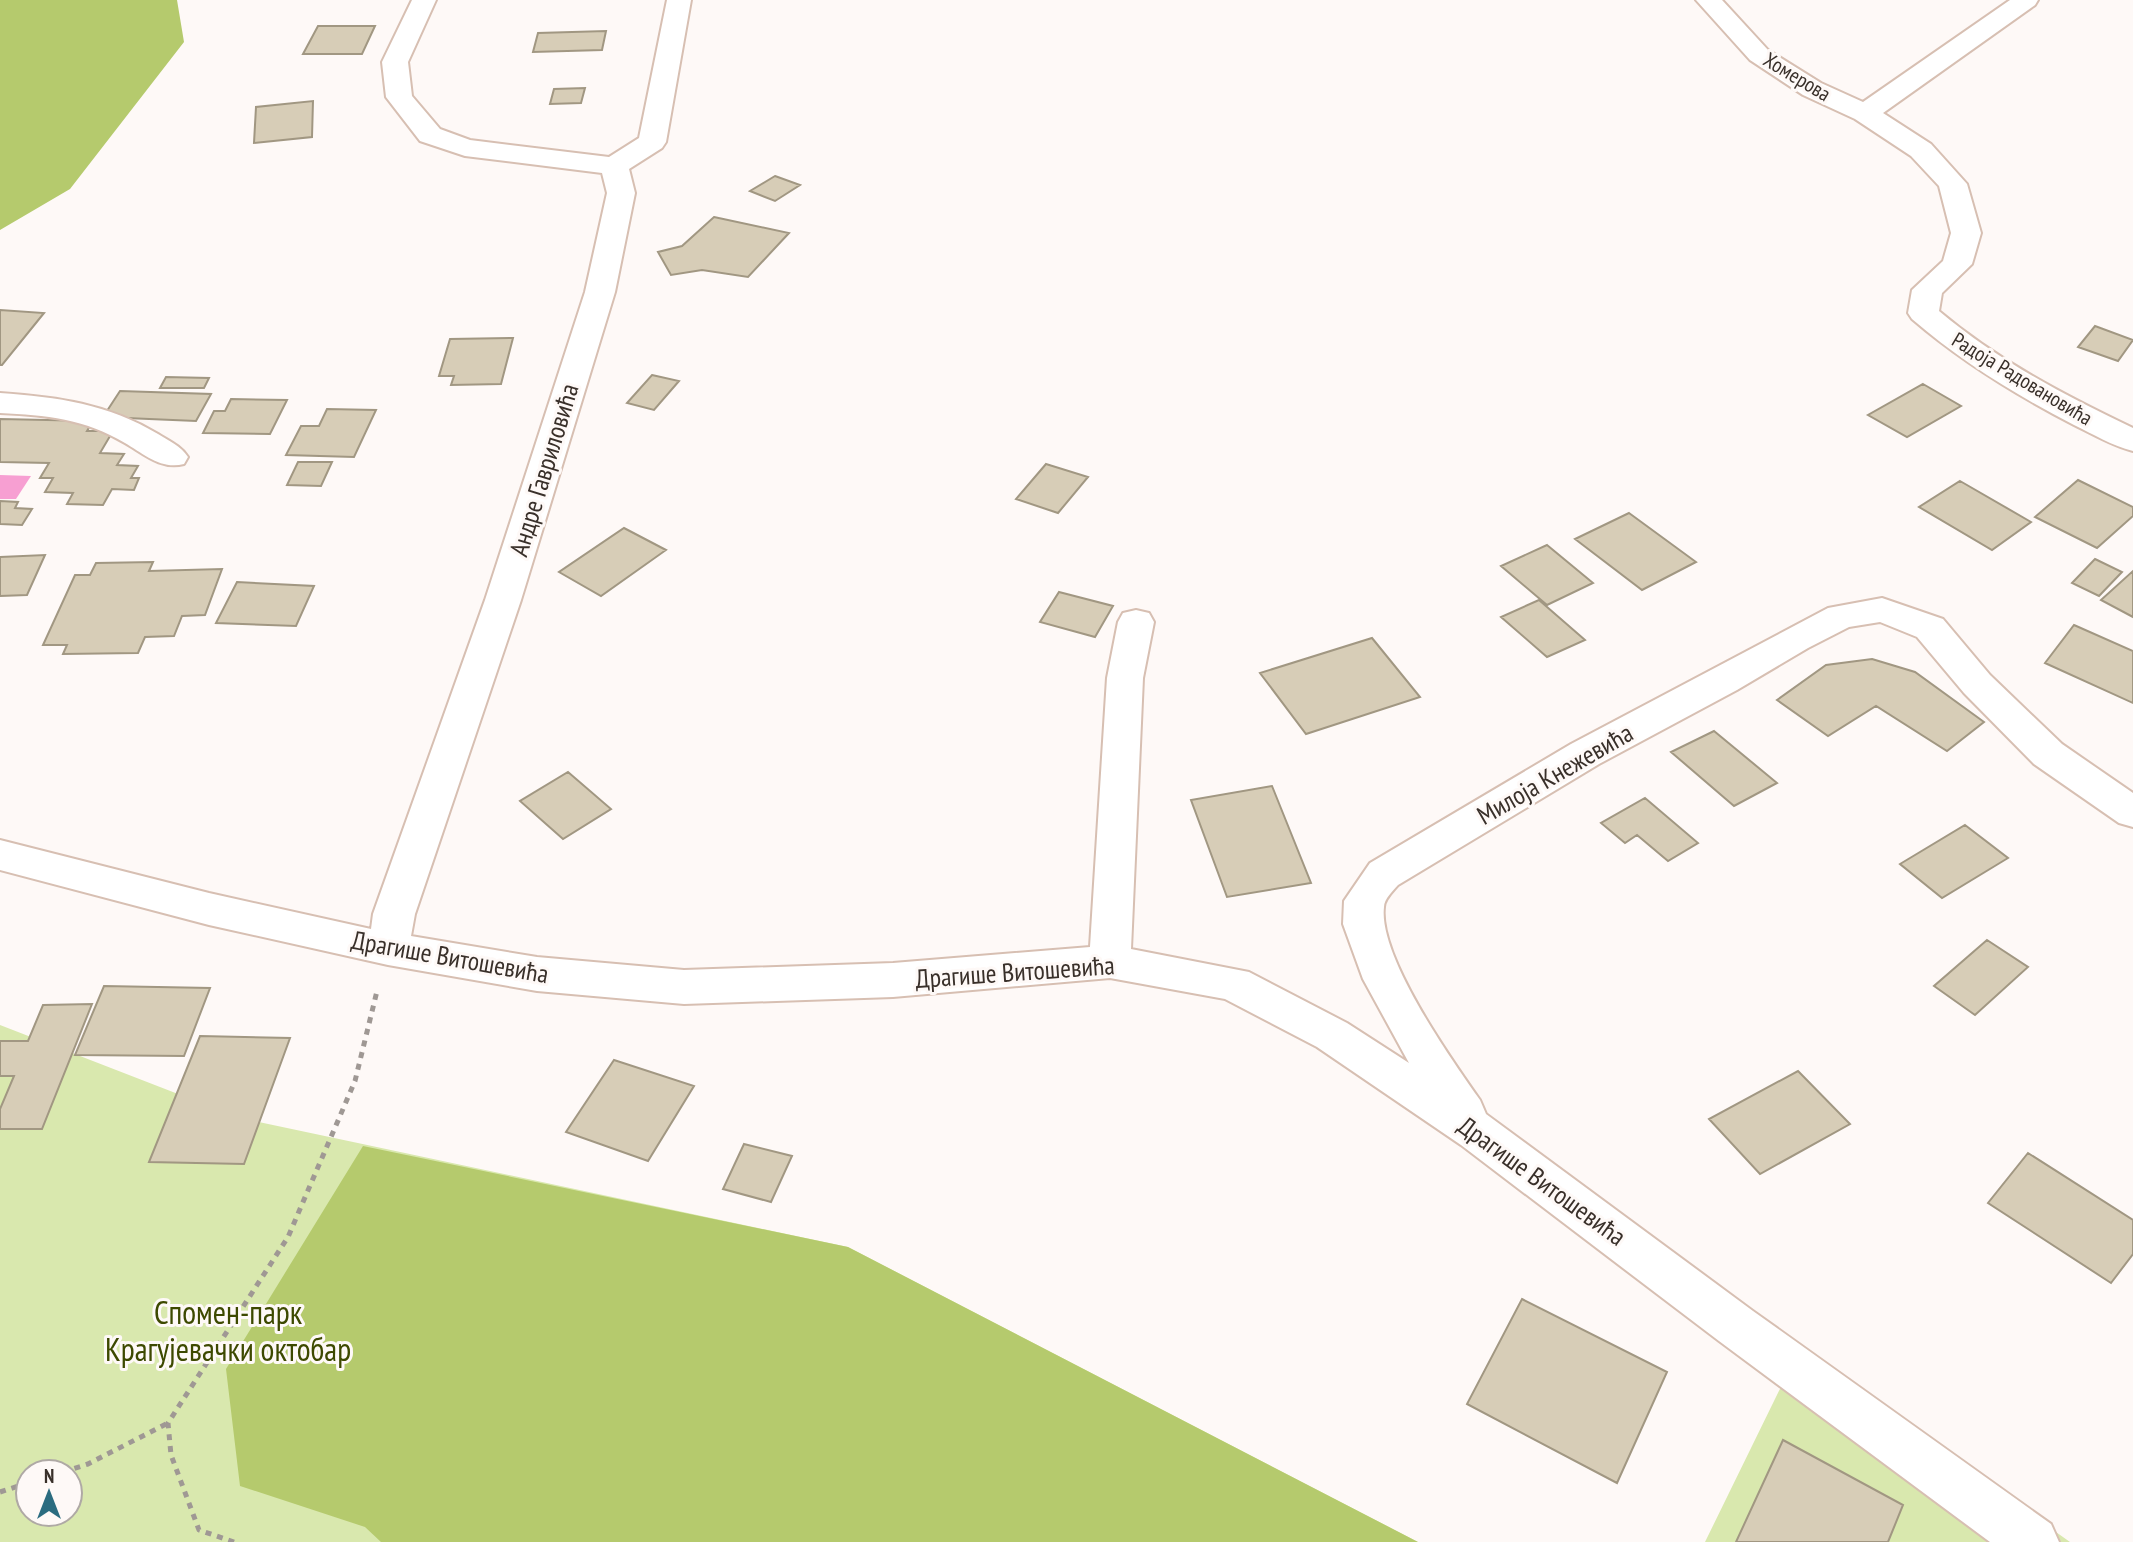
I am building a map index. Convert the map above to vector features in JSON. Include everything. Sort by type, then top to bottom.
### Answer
[{"type":"street","points":[[424,0],[395,62],[399,97],[430,135],[465,148],[614,166],[652,142],[679,0]]},
{"type":"street","name":"Хомерова","points":[[1708,0],[1759,55],[1812,89],[1865,113]]},
{"type":"street","points":[[1865,113],[2026,0]]},
{"type":"street","name":"Радоја Радовановића","points":[[1865,113],[1921,150],[1953,184],[1966,233],[1957,264],[1927,290],[1923,313],[1951,338],[2064,408],[2133,441]]},
{"type":"street","name":"Андре Гавриловића","points":[[387,949],[394,914],[503,600],[600,292],[621,193],[614,166]]},
{"type":"street","points":[[0,403],[64,407],[96,416],[118,425],[172,457]]},
{"type":"street","name":"Милоја Кнежевића","points":[[1477,1132],[1427,1062],[1365,938],[1363,905],[1384,874],[1585,754],[1842,616],[1882,610],[1930,628],[1977,684],[2048,754],[2133,813]]},
{"type":"street","points":[[1110,962],[1125,678],[1136,622]]},
{"type":"street","name":"Драгише Витошевића","points":[[0,855],[209,909],[387,949],[537,974],[684,987],[893,979],[1110,962],[1234,984],[1332,1035],[1477,1132],[1736,1326],[2033,1542]]},
{"type":"path","points":[[84,1465],[168,1423],[288,1237],[355,1081],[387,949]]},
{"type":"path","points":[[168,1423],[171,1455],[199,1530],[234,1542]]},
{"type":"green space","points":[[0,0],[177,0],[184,42],[70,189],[0,230]]},
{"type":"green space","name":"Спомен-парк Крагујевачки октобар","points":[[0,1025],[240,1118],[848,1247],[1418,1542],[0,1542]]},
{"type":"green space","name":"Спомен-парк Крагујевачки октобар","points":[[363,1146],[848,1247],[1418,1542],[381,1542],[365,1527],[240,1486],[226,1369]]},
{"type":"green space","points":[[1799,1350],[2070,1542],[1705,1542]]},
{"type":"shaded area","points":[[0,475],[31,476],[16,499],[0,499]]},
{"type":"building","points":[[318,26],[375,26],[362,54],[303,54]]},
{"type":"building","points":[[606,31],[602,50],[533,52],[538,33]]},
{"type":"building","points":[[585,88],[581,103],[550,104],[554,89]]},
{"type":"building","points":[[313,101],[312,137],[254,143],[256,107]]},
{"type":"building","points":[[775,176],[800,185],[775,201],[750,191]]},
{"type":"building","points":[[714,217],[789,233],[748,277],[702,270],[671,275],[658,252],[682,246]]},
{"type":"building","points":[[0,310],[44,313],[2,365],[0,365]]},
{"type":"building","points":[[2095,326],[2133,340],[2118,361],[2078,347]]},
{"type":"building","points":[[513,338],[501,384],[451,385],[454,376],[439,376],[450,339]]},
{"type":"building","points":[[652,375],[679,381],[654,410],[627,403]]},
{"type":"building","points":[[166,377],[209,378],[204,388],[160,388]]},
{"type":"building","points":[[1923,384],[1961,406],[1907,437],[1868,415]]},
{"type":"building","points":[[120,391],[211,394],[196,421],[103,417]]},
{"type":"building","points":[[231,399],[287,400],[270,434],[203,433],[214,411],[225,411]]},
{"type":"building","points":[[327,409],[376,410],[354,457],[286,455],[301,426],[319,426]]},
{"type":"building","points":[[0,419],[93,421],[87,431],[113,431],[100,453],[124,454],[117,465],[138,466],[131,478],[139,478],[134,490],[112,489],[103,505],[67,504],[73,493],[45,492],[53,478],[40,478],[49,463],[0,462]]},
{"type":"building","points":[[298,462],[332,462],[321,486],[287,485]]},
{"type":"building","points":[[1046,464],[1088,477],[1058,513],[1016,499]]},
{"type":"building","points":[[2078,480],[2133,507],[2133,516],[2097,548],[2035,517]]},
{"type":"building","points":[[1960,481],[2031,522],[1992,550],[1919,507]]},
{"type":"building","points":[[0,501],[18,502],[15,508],[32,509],[22,525],[0,524]]},
{"type":"building","points":[[1629,513],[1696,562],[1642,590],[1575,539]]},
{"type":"building","points":[[624,528],[666,550],[601,596],[559,572]]},
{"type":"building","points":[[1547,545],[1593,583],[1547,605],[1501,566]]},
{"type":"building","points":[[45,555],[27,595],[0,596],[0,557]]},
{"type":"building","points":[[2095,559],[2122,572],[2099,596],[2072,583]]},
{"type":"building","points":[[153,562],[149,571],[222,569],[205,615],[182,616],[174,636],[145,637],[138,653],[63,654],[67,645],[43,645],[75,575],[90,575],[96,563]]},
{"type":"building","points":[[2133,571],[2133,617],[2101,600]]},
{"type":"building","points":[[237,582],[314,586],[296,626],[216,623]]},
{"type":"building","points":[[1059,592],[1113,606],[1095,637],[1040,622]]},
{"type":"building","points":[[1539,600],[1585,640],[1547,657],[1501,617]]},
{"type":"building","points":[[2074,625],[2133,651],[2133,703],[2045,663]]},
{"type":"building","points":[[1372,638],[1420,697],[1306,734],[1260,673]]},
{"type":"building","points":[[1872,659],[1915,672],[1984,722],[1947,751],[1876,706],[1828,736],[1777,700],[1826,665]]},
{"type":"building","points":[[1714,731],[1777,783],[1734,806],[1671,752]]},
{"type":"building","points":[[568,772],[611,809],[563,839],[520,801]]},
{"type":"building","points":[[1272,786],[1311,883],[1227,897],[1191,800]]},
{"type":"building","points":[[1645,798],[1698,843],[1668,861],[1637,835],[1625,843],[1601,823]]},
{"type":"building","points":[[1965,825],[2008,858],[1942,898],[1900,864]]},
{"type":"building","points":[[1987,940],[2028,967],[1975,1015],[1934,986]]},
{"type":"building","points":[[104,986],[210,988],[184,1056],[75,1055]]},
{"type":"building","points":[[92,1004],[42,1129],[0,1129],[0,1109],[14,1076],[0,1076],[0,1041],[28,1041],[43,1005]]},
{"type":"building","points":[[200,1036],[290,1038],[244,1164],[149,1162]]},
{"type":"building","points":[[614,1060],[694,1086],[648,1161],[566,1132]]},
{"type":"building","points":[[1798,1071],[1850,1124],[1760,1174],[1709,1119]]},
{"type":"building","points":[[744,1144],[792,1156],[771,1202],[723,1189]]},
{"type":"building","points":[[2028,1153],[2133,1220],[2133,1254],[2111,1283],[1988,1203]]},
{"type":"building","points":[[1522,1299],[1667,1372],[1617,1483],[1467,1404]]},
{"type":"building","points":[[1783,1440],[1903,1505],[1888,1542],[1736,1542]]}]
